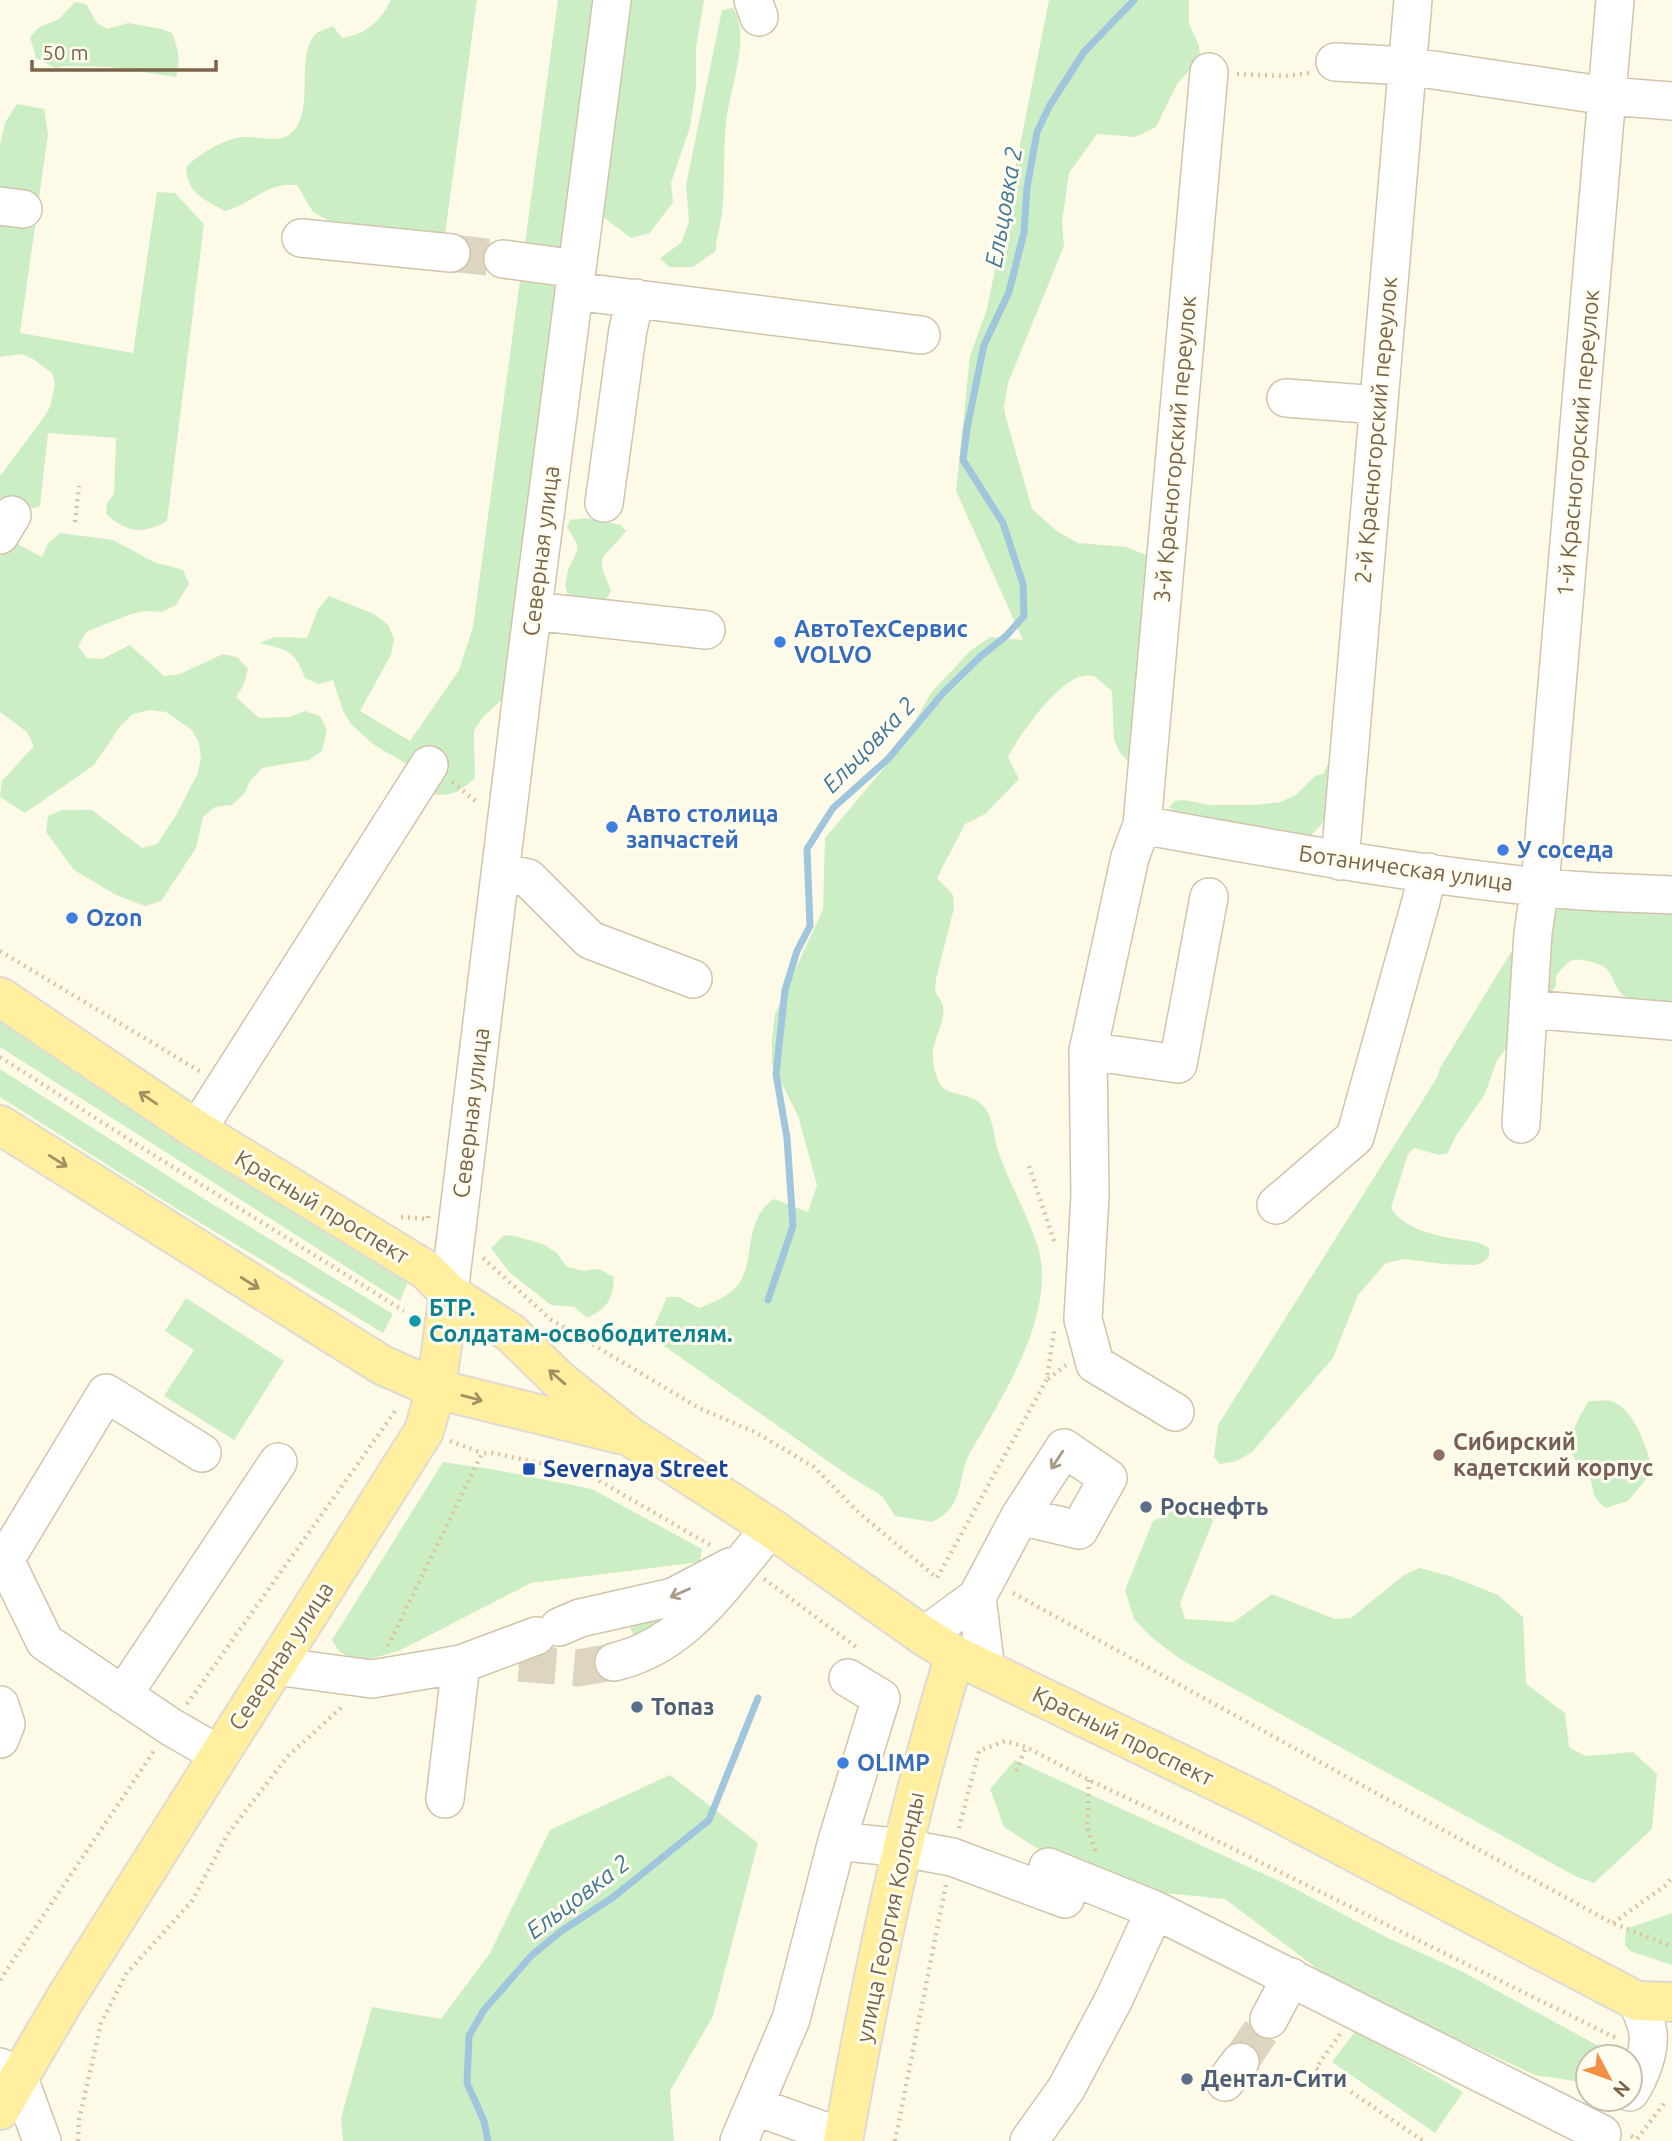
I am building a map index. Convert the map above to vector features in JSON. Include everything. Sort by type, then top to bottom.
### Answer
[{"type":"main road","name":"Красный проспект","points":[[0,997],[197,1130],[426,1270],[449,1293],[511,1333],[559,1380],[628,1436],[771,1528],[955,1654],[1261,1803],[1442,1900],[1568,1963],[1655,2002]]},
{"type":"main road","name":"Красный проспект","points":[[0,1125],[373,1360],[436,1389],[628,1436]]},
{"type":"main road","name":"Северная улица","points":[[0,2110],[10,2073],[65,1998],[424,1430],[436,1389],[449,1293]]},
{"type":"main road","name":"улица Георгия Колонды","points":[[843,2139],[887,1915],[931,1733],[955,1654]]},
{"type":"street","name":"Северная улица","points":[[449,1293],[612,0]]},
{"type":"street","name":"2-й Красногорский переулок","points":[[1340,861],[1413,0]]},
{"type":"street","name":"1-й Красногорский переулок","points":[[1521,1124],[1534,933],[1615,0]]},
{"type":"street","points":[[1335,62],[1406,66],[1607,96],[1672,101]]},
{"type":"street","name":"3-й Красногорский переулок","points":[[1175,1412],[1095,1364],[1083,1319],[1090,1196],[1088,1051],[1130,857],[1142,825],[1209,72]]},
{"type":"street","points":[[300,238],[452,253]]},
{"type":"street","points":[[503,259],[636,298],[921,335]]},
{"type":"street","points":[[604,503],[628,329],[636,298]]},
{"type":"street","points":[[1286,398],[1378,405]]},
{"type":"street","points":[[533,611],[706,629]]},
{"type":"street","points":[[197,1130],[429,765]]},
{"type":"street","name":"Ботаническая улица","points":[[1142,825],[1340,861],[1572,890],[1672,895]]},
{"type":"street","points":[[502,872],[528,878],[590,940],[694,979]]},
{"type":"street","points":[[1276,1205],[1355,1137],[1427,872]]},
{"type":"street","points":[[1088,1051],[1178,1064],[1209,897]]},
{"type":"street","points":[[1528,1009],[1672,1021]]},
{"type":"street","points":[[202,1453],[106,1393],[5,1560],[45,1642],[170,1727],[218,1754]]},
{"type":"street","points":[[123,1695],[278,1462]]},
{"type":"street","points":[[955,1654],[982,1588],[1020,1516]]},
{"type":"street","points":[[549,1636],[620,1660],[667,1641],[708,1605],[771,1528]]},
{"type":"street","points":[[275,1666],[372,1679],[470,1661],[673,1597],[741,1562]]},
{"type":"street","points":[[955,1654],[982,1588]]},
{"type":"street","points":[[445,1799],[470,1661]]},
{"type":"street","points":[[739,2141],[790,2019],[838,1841],[881,1698],[848,1678]]},
{"type":"street","points":[[0,1705],[6,1724],[0,1739]]},
{"type":"street","points":[[838,1841],[903,1848],[952,1857],[1155,1910],[1281,2002],[1357,2010],[1612,2138],[1620,2113]]},
{"type":"street","points":[[1048,1867],[1075,1891]]},
{"type":"street","points":[[1029,2141],[1066,2089],[1114,1999],[1155,1910]]},
{"type":"street","points":[[1655,2002],[1672,2026]]},
{"type":"street","points":[[1644,2059],[1655,2002]]},
{"type":"street","points":[[10,2073],[43,2141]]},
{"type":"street","points":[[754,2106],[843,2139]]},
{"type":"path","points":[[1209,72],[1285,76],[1320,72],[1335,62]]},
{"type":"path","points":[[75,522],[79,486]]},
{"type":"path","points":[[0,1057],[404,1311]]},
{"type":"path","points":[[1029,1166],[1059,1255]]},
{"type":"path","points":[[483,1257],[550,1319],[699,1408],[755,1432],[814,1467],[859,1513],[937,1578],[982,1588],[1612,1923],[1672,1946]]},
{"type":"path","points":[[937,1578],[1047,1379],[1054,1330]]},
{"type":"path","points":[[0,1980],[170,1727],[396,1410]]},
{"type":"path","points":[[78,2141],[79,2120],[101,2023],[127,1975],[192,1901],[227,1835],[288,1756],[372,1679],[482,1453],[493,1453]]},
{"type":"path","points":[[895,2141],[952,1857],[979,1751],[1005,1741],[1027,1747],[1089,1780],[1646,2053]]},
{"type":"path","points":[[1016,1771],[1027,1747]]},
{"type":"path","points":[[1087,1827],[1089,1780]]},
{"type":"path","points":[[1612,1923],[1667,1885],[1672,1877]]},
{"type":"path","points":[[1357,2010],[1316,2068],[1423,2141]]},
{"type":"path","points":[[1612,2138],[1665,2101]]},
{"type":"green space","points":[[391,0],[477,0],[440,271],[340,227],[313,212],[297,185],[267,190],[225,211],[198,195],[187,176],[186,167],[220,144],[243,137],[280,138],[292,132],[302,115],[305,63],[311,40],[318,32],[333,26],[342,38],[366,30]]},
{"type":"green space","points":[[558,0],[592,0],[520,618],[507,695],[483,717],[474,731],[475,778],[455,792],[445,795],[432,794],[414,768],[374,745],[351,724],[343,711],[333,680],[318,684],[305,678],[297,661],[288,652],[259,643],[275,637],[307,638],[318,609],[329,596],[374,614],[388,625],[394,639],[391,655],[360,711],[410,741],[459,670],[473,627]]},
{"type":"green space","points":[[628,0],[704,0],[696,48],[696,87],[690,127],[671,183],[673,202],[650,233],[631,238],[599,214]]},
{"type":"green space","points":[[1049,0],[1189,0],[1189,24],[1199,45],[1200,58],[1177,84],[1156,127],[1135,137],[1097,134],[1069,173],[1062,222],[1064,246],[1008,383],[1004,407],[1006,418],[1032,509],[1058,532],[1078,543],[1126,547],[1149,556],[1135,770],[1119,751],[1114,740],[1112,691],[1094,676],[1082,676],[1072,680],[1040,710],[1008,757],[1019,779],[985,814],[965,824],[937,878],[953,895],[954,908],[936,979],[935,992],[943,1006],[943,1018],[933,1050],[936,1074],[939,1082],[948,1091],[978,1101],[989,1115],[998,1151],[1037,1244],[1042,1270],[1034,1324],[1024,1352],[1012,1379],[967,1458],[954,1504],[932,1522],[895,1516],[882,1496],[849,1476],[650,1336],[667,1297],[679,1297],[699,1308],[725,1296],[738,1285],[748,1261],[756,1221],[763,1209],[774,1199],[808,1212],[817,1185],[798,1116],[772,1064],[772,1039],[775,1014],[823,909],[825,838],[896,754],[931,693],[970,651],[990,637],[1023,640],[956,491],[970,356],[987,309]]},
{"type":"green space","points":[[75,2],[86,4],[97,23],[107,29],[128,23],[172,33],[178,55],[176,77],[110,67],[55,68],[36,58],[30,37],[38,28],[59,19]]},
{"type":"green space","points":[[733,8],[738,20],[740,48],[726,123],[723,203],[716,251],[693,267],[669,267],[660,258],[681,243],[689,221],[686,185],[722,10]]},
{"type":"green space","points":[[17,104],[44,109],[48,134],[20,333],[133,353],[157,192],[175,193],[204,224],[167,521],[150,528],[128,528],[106,514],[107,503],[114,494],[116,438],[48,433],[40,506],[29,509],[0,498],[0,476],[44,417],[50,407],[55,385],[52,373],[33,359],[22,354],[0,357],[0,145],[5,123]]},
{"type":"green space","points":[[585,518],[621,525],[626,531],[607,552],[602,562],[611,590],[602,608],[570,605],[565,585],[568,570],[577,551],[577,544],[567,527],[570,520]]},
{"type":"green space","points":[[60,533],[113,540],[154,562],[183,570],[189,584],[176,605],[162,612],[131,614],[86,632],[78,646],[87,658],[102,659],[130,645],[164,676],[180,674],[223,654],[237,657],[248,669],[244,684],[236,697],[259,718],[290,717],[305,711],[320,716],[327,730],[322,751],[309,760],[262,768],[250,781],[244,794],[232,805],[215,807],[203,817],[196,848],[161,901],[145,906],[116,895],[74,870],[46,832],[48,816],[62,810],[92,810],[142,848],[157,844],[197,775],[201,759],[199,743],[192,730],[166,712],[150,710],[133,714],[121,725],[94,765],[25,813],[0,797],[2,781],[34,746],[27,732],[0,712],[0,543],[14,542],[42,557],[48,543]]},
{"type":"green space","points":[[1334,752],[1330,815],[1307,840],[1188,822],[1169,807],[1175,801],[1184,800],[1210,805],[1281,802],[1297,794],[1315,776],[1323,774]]},
{"type":"green space","points":[[1553,906],[1672,915],[1672,1005],[1634,1002],[1624,996],[1607,969],[1600,965],[1575,960],[1565,966],[1556,976],[1556,986],[1497,1060],[1485,1094],[1447,1154],[1439,1155],[1414,1148],[1408,1154],[1391,1208],[1403,1221],[1420,1230],[1489,1248],[1489,1257],[1474,1265],[1404,1259],[1386,1263],[1358,1295],[1333,1358],[1252,1452],[1237,1461],[1220,1464],[1214,1457],[1218,1425],[1438,1076],[1440,1068],[1521,936]]},
{"type":"green space","points":[[0,1017],[409,1279],[400,1301],[0,1047]]},
{"type":"green space","points":[[0,1069],[209,1202],[393,1314],[383,1333],[174,1207],[0,1097]]},
{"type":"green space","points":[[511,1235],[543,1244],[557,1253],[567,1267],[583,1271],[599,1269],[614,1277],[608,1302],[587,1318],[574,1307],[551,1305],[510,1273],[491,1248],[503,1236]]},
{"type":"green space","points":[[186,1298],[284,1361],[234,1440],[164,1396],[194,1350],[165,1331]]},
{"type":"green space","points":[[1589,1401],[1611,1401],[1627,1412],[1639,1431],[1653,1471],[1628,1501],[1606,1508],[1597,1500],[1591,1480],[1574,1458],[1572,1451],[1574,1428]]},
{"type":"green space","points":[[443,1462],[592,1489],[702,1549],[700,1562],[531,1583],[401,1650],[357,1663],[339,1651],[332,1640]]},
{"type":"green space","points":[[1188,1504],[1205,1507],[1213,1521],[1180,1603],[1185,1619],[1234,1622],[1272,1594],[1335,1619],[1351,1618],[1404,1575],[1420,1568],[1453,1577],[1498,1595],[1523,1617],[1526,1684],[1565,1713],[1569,1747],[1585,1756],[1633,1752],[1657,1774],[1652,1829],[1594,1883],[1577,1877],[1180,1659],[1151,1637],[1134,1619],[1125,1590],[1153,1521]]},
{"type":"green space","points":[[671,1615],[642,1639],[634,1635],[630,1628],[632,1620]]},
{"type":"green space","points":[[1015,1760],[1288,1885],[1386,1937],[1463,1972],[1593,2043],[1574,2043],[1574,2081],[1535,2075],[1339,1985],[1225,1899],[1145,1891],[1076,1873],[1004,1827],[990,1789]]},
{"type":"green space","points":[[670,1775],[758,1843],[713,2016],[670,2091],[674,2141],[343,2141],[341,2118],[372,2007],[441,2019],[490,1953],[550,1830]]},
{"type":"green space","points":[[1672,1913],[1672,1965],[1630,1951],[1625,1945],[1626,1929]]},
{"type":"green space","points":[[1356,2030],[1463,2092],[1435,2133],[1332,2062]]},
{"type":"waterway","name":"Ельцовка 2","points":[[768,1300],[793,1226],[787,1138],[776,1074],[785,990],[797,951],[810,926],[807,849],[833,808],[888,759],[944,692],[1006,636],[1024,616],[1023,584],[1003,523],[963,460],[967,428],[984,345],[1009,292],[1024,232],[1027,188],[1037,132],[1050,105],[1084,52],[1134,0]]},
{"type":"waterway","name":"Ельцовка 2","points":[[488,2141],[484,2121],[467,2083],[469,2036],[484,2010],[531,1956],[560,1932],[612,1898],[709,1820],[758,1698]]},
{"type":"tunnel","points":[[451,253],[503,259]]},
{"type":"tunnel","points":[[519,1663],[578,1668],[614,1662]]},
{"type":"tunnel","points":[[1240,2062],[1269,2019]]},
{"type":"place","name":"АвтоТехСервис VOLVO","points":[[780,642]]},
{"type":"place","name":"Авто столица запчастей","points":[[612,827]]},
{"type":"place","name":"У соседа","points":[[1503,850]]},
{"type":"place","name":"Ozon","points":[[72,918]]},
{"type":"place","name":"БТР. Солдатам-освободителям.","points":[[415,1321]]},
{"type":"place","name":"Сибирский кадетский корпус","points":[[1439,1455]]},
{"type":"place","name":"Severnaya Street","points":[[529,1469]]},
{"type":"place","name":"Роснефть","points":[[1146,1507]]},
{"type":"place","name":"Топаз","points":[[637,1707]]},
{"type":"place","name":"OLIMP","points":[[843,1763]]},
{"type":"place","name":"Дентал-Сити","points":[[1187,2079]]}]
